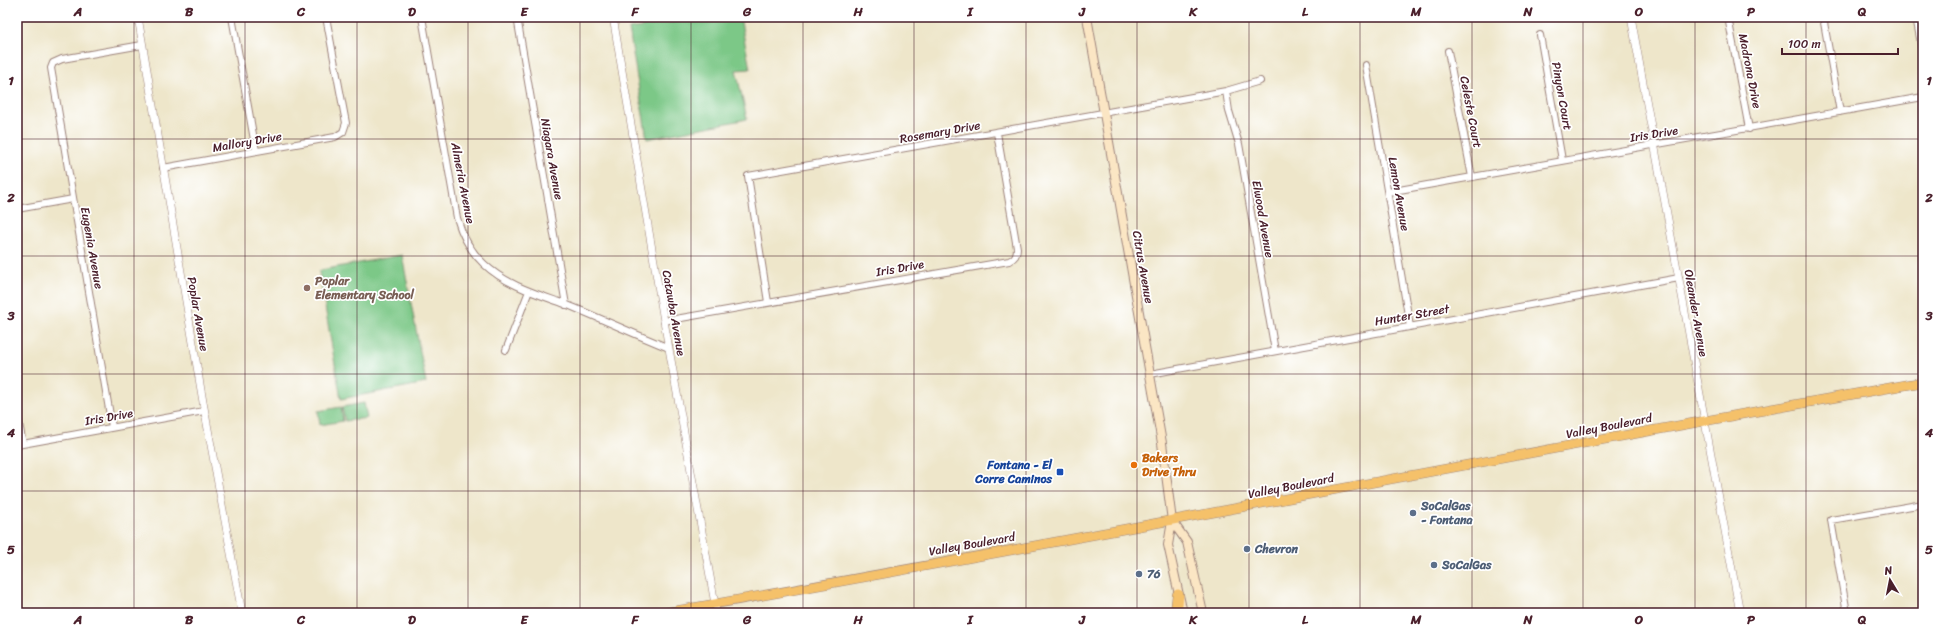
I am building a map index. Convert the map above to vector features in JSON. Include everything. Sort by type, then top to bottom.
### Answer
[{"type":"highway","points":[[1176,613],[1178,595]]},
{"type":"main road","name":"Citrus Avenue","points":[[1087,17],[1162,443],[1172,521],[1168,545],[1183,613]]},
{"type":"main road","name":"Valley Boulevard","points":[[663,613],[716,608],[1703,420],[1923,382]]},
{"type":"main road","name":"Citrus Avenue","points":[[1172,521],[1187,542],[1203,613]]},
{"type":"street","name":"Poplar Avenue","points":[[138,17],[204,411],[242,613]]},
{"type":"street","points":[[232,17],[256,151]]},
{"type":"street","name":"Mallory Drive","points":[[163,168],[335,137],[343,132],[346,123],[326,17]]},
{"type":"street","name":"Almeria Avenue","points":[[422,17],[456,218],[461,234],[468,245],[484,264],[497,275],[529,291],[668,348]]},
{"type":"street","name":"Niagara Avenue","points":[[517,17],[566,305]]},
{"type":"street","name":"Catawba Avenue","points":[[613,17],[668,348],[716,608]]},
{"type":"street","name":"Oleander Avenue","points":[[1631,17],[1679,278],[1703,420],[1740,613]]},
{"type":"street","name":"Madrona Drive","points":[[1728,17],[1749,129]]},
{"type":"street","points":[[1823,17],[1840,112]]},
{"type":"street","points":[[1916,17],[1923,54]]},
{"type":"street","name":"Pinyon Court","points":[[1540,36],[1562,160]]},
{"type":"street","name":"Eugenia Avenue","points":[[112,427],[51,73],[53,63],[57,60],[142,45]]},
{"type":"street","name":"Celeste Court","points":[[1448,51],[1472,177]]},
{"type":"street","name":"Lemon Avenue","points":[[1366,65],[1410,327]]},
{"type":"street","name":"Rosemary Drive","points":[[768,302],[748,176],[997,133],[1226,91],[1260,81]]},
{"type":"street","name":"Elwood Avenue","points":[[1226,91],[1229,111],[1239,144],[1275,351]]},
{"type":"street","name":"Iris Drive","points":[[1388,192],[1923,97]]},
{"type":"street","name":"Iris Drive","points":[[664,321],[1009,261],[1015,256],[1017,248],[997,133]]},
{"type":"street","points":[[17,209],[73,199]]},
{"type":"street","name":"Hunter Street","points":[[1150,374],[1679,278]]},
{"type":"street","points":[[506,350],[529,291]]},
{"type":"street","name":"Iris Drive","points":[[20,445],[204,411]]},
{"type":"street","points":[[17,413],[20,445]]},
{"type":"street","points":[[1847,613],[1831,520],[1923,504]]},
{"type":"green space","points":[[684,17],[740,17],[750,69],[736,70],[747,119],[647,139],[629,29],[685,20]]},
{"type":"green space","points":[[402,255],[426,383],[341,399],[319,272],[321,270]]},
{"type":"green space","points":[[364,403],[367,418],[345,421],[342,407]]},
{"type":"green space","points":[[341,407],[343,421],[320,425],[318,411]]},
{"type":"place","name":"Poplar Elementary School","points":[[307,288]]},
{"type":"place","name":"Bakers Drive Thru","points":[[1134,465]]},
{"type":"place","name":"Fontana - El Corre Caminos","points":[[1060,472]]},
{"type":"place","name":"SoCalGas - Fontana","points":[[1413,513]]},
{"type":"place","name":"Chevron","points":[[1247,549]]},
{"type":"place","name":"SoCalGas","points":[[1434,565]]},
{"type":"place","name":"76","points":[[1139,574]]}]
